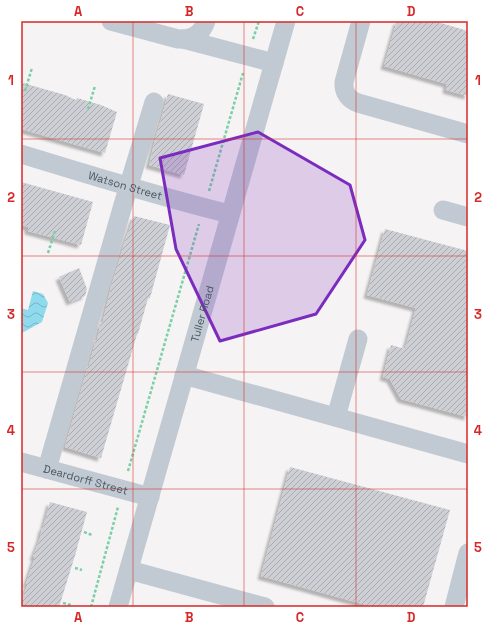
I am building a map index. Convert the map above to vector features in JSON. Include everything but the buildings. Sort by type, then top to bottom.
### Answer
[{"type":"street","points":[[111,21],[178,39],[189,38],[196,35],[202,30],[206,21]]},
{"type":"street","name":"Tuller Road","points":[[118,607],[286,21]]},
{"type":"street","points":[[361,21],[344,82],[344,88],[348,96],[356,102],[468,134]]},
{"type":"street","points":[[183,39],[274,63]]},
{"type":"street","points":[[47,469],[128,186],[154,102]]},
{"type":"street","name":"Watson Street","points":[[21,154],[203,208],[230,214]]},
{"type":"street","points":[[444,210],[468,217]]},
{"type":"street","points":[[336,417],[358,338]]},
{"type":"street","points":[[184,375],[468,454]]},
{"type":"street","name":"Deardorff Street","points":[[21,462],[150,497]]},
{"type":"street","points":[[454,607],[468,553]]},
{"type":"street","points":[[129,570],[264,607]]},
{"type":"path","points":[[211,182],[259,21]]},
{"type":"path","points":[[25,91],[32,68]]},
{"type":"path","points":[[88,109],[95,86]]},
{"type":"path","points":[[129,467],[199,223]]},
{"type":"path","points":[[48,253],[55,231]]},
{"type":"path","points":[[91,607],[118,505]]},
{"type":"path","points":[[84,532],[92,535]]},
{"type":"path","points":[[75,568],[82,570]]},
{"type":"path","points":[[63,602],[71,605]]},
{"type":"highlighted area","points":[[258,132],[350,185],[365,240],[316,314],[220,341],[176,249],[160,158]]},
{"type":"water","points":[[33,291],[43,294],[48,303],[42,322],[21,333],[21,308],[28,310]]}]
